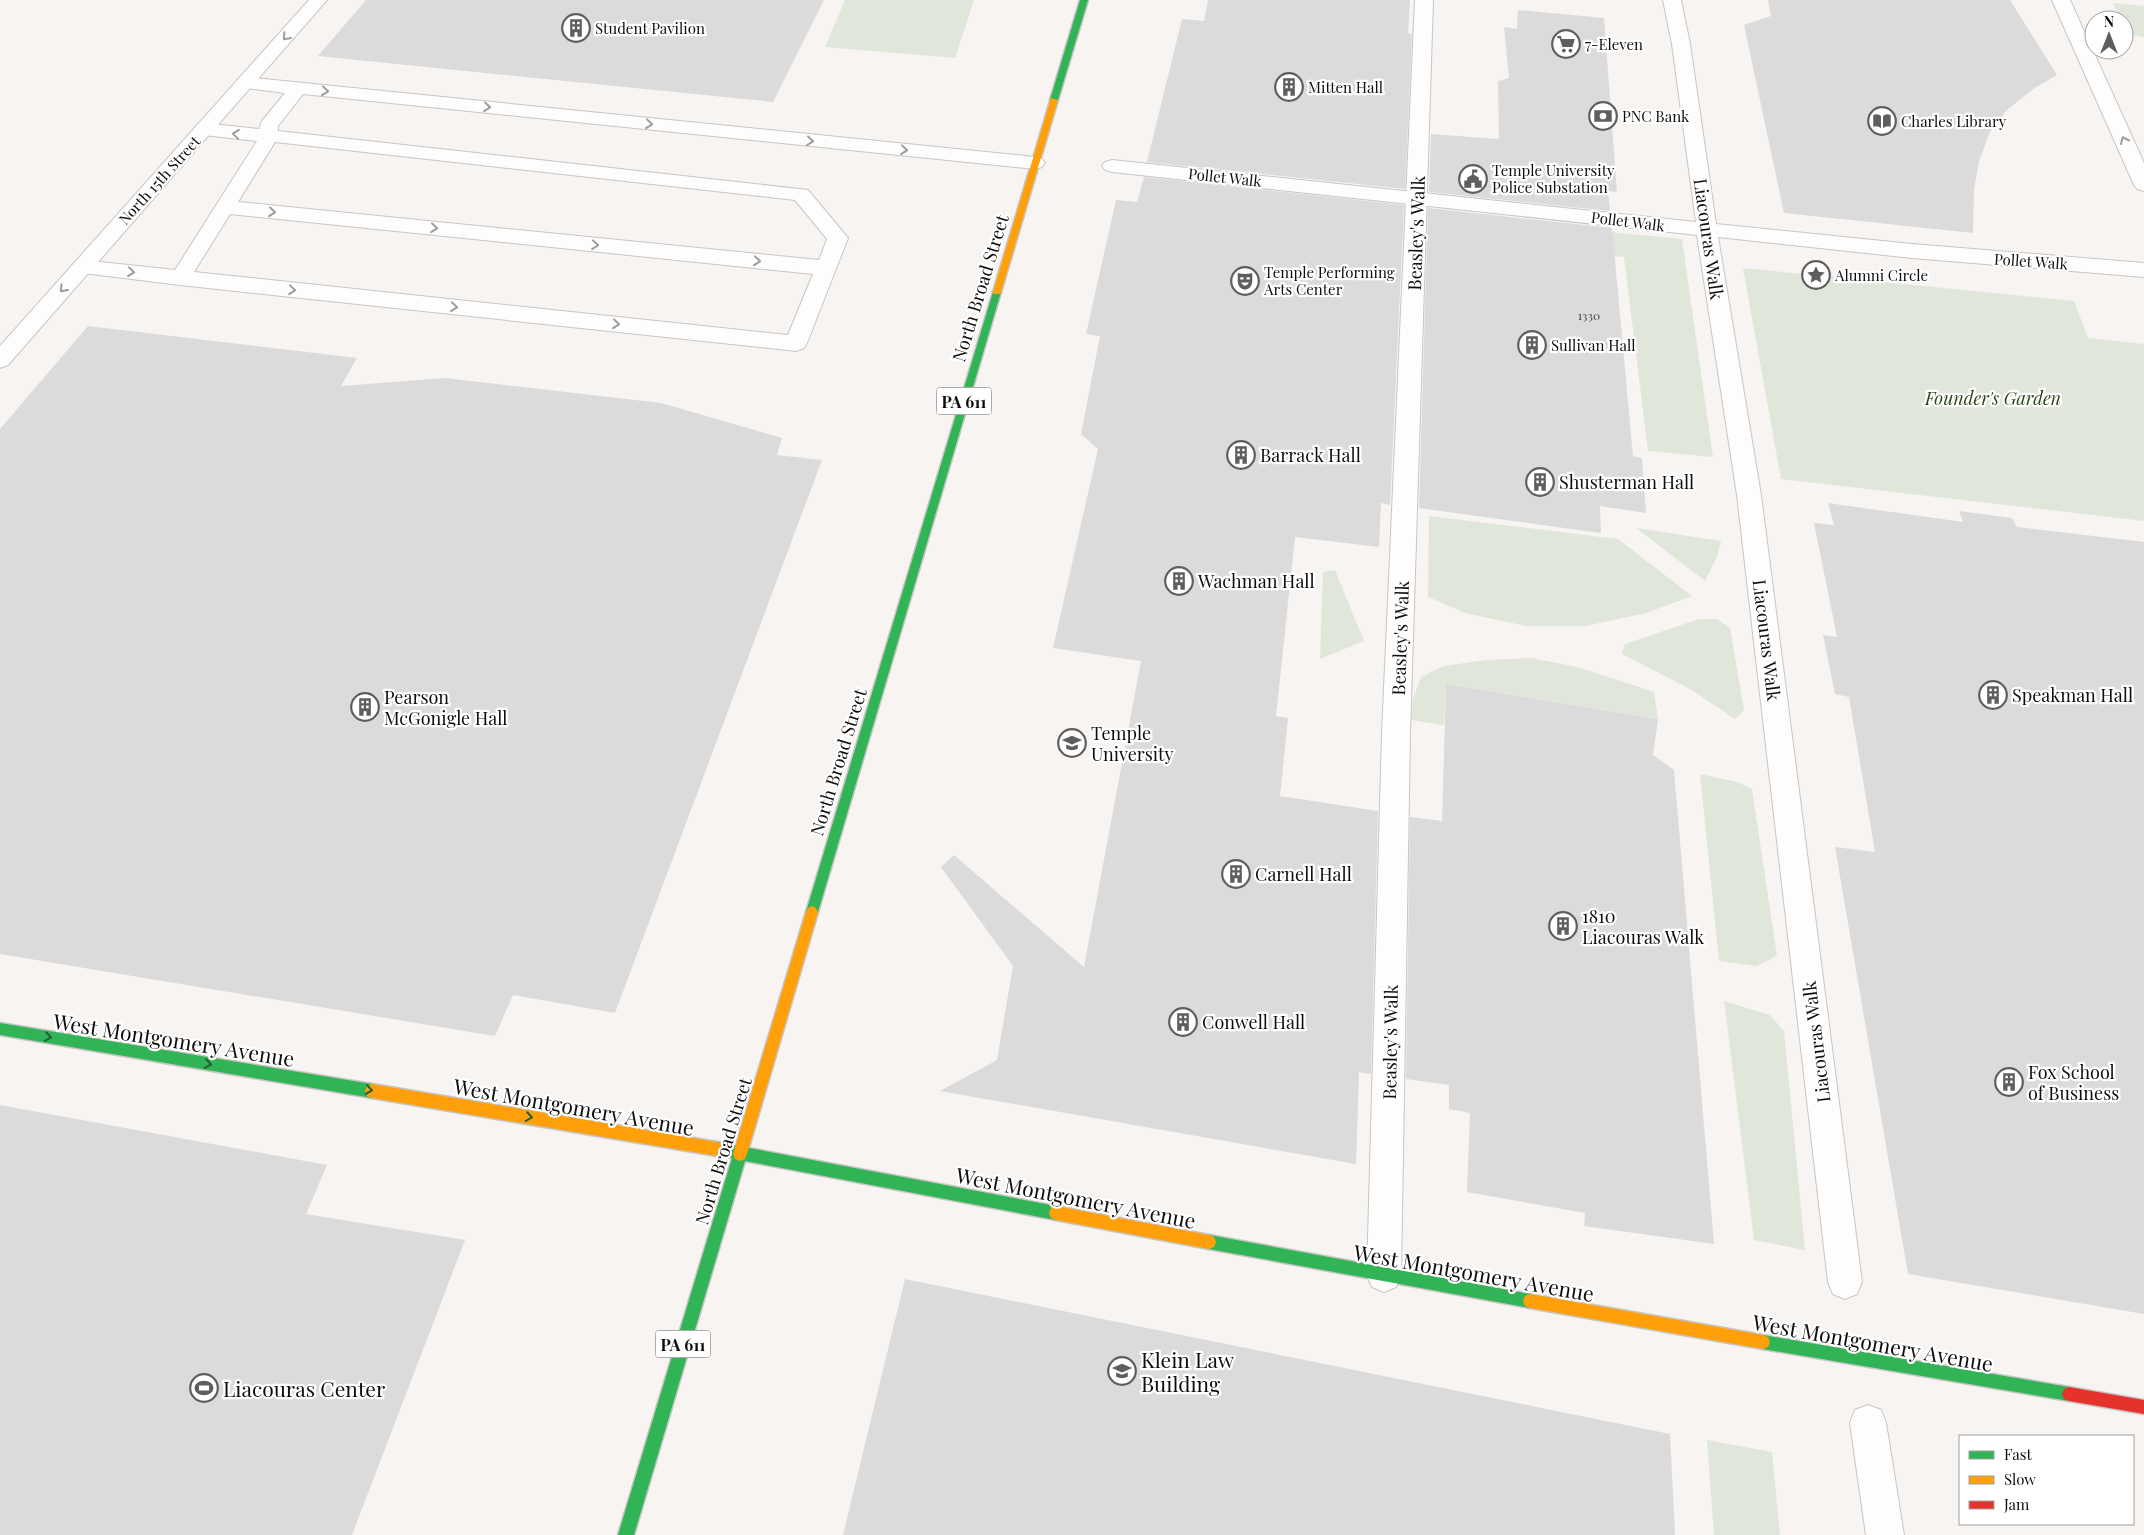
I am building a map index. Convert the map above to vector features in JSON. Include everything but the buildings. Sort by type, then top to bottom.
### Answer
[{"type":"main road","name":"North Broad Street","points":[[626,1535],[1084,0]]},
{"type":"main road","name":"West Montgomery Avenue","points":[[0,1030],[739,1153],[1384,1275],[1858,1359],[2144,1407]]},
{"type":"street","name":"North 15th Street","points":[[0,360],[318,0]]},
{"type":"street","name":"Beasley's Walk","points":[[1384,1275],[1396,733],[1424,0]]},
{"type":"street","name":"Liacouras Walk","points":[[1672,0],[1681,44],[1749,495],[1845,1282]]},
{"type":"street","points":[[2061,0],[2144,185]]},
{"type":"street","points":[[245,83],[1035,163]]},
{"type":"street","points":[[180,278],[268,138],[269,125],[299,88]]},
{"type":"street","points":[[82,267],[796,343],[838,238],[801,194],[268,138],[204,129]]},
{"type":"street","name":"Pollet Walk","points":[[1112,166],[1417,196],[1708,230],[1958,256],[2144,270]]},
{"type":"street","points":[[224,206],[826,268]]},
{"type":"street","points":[[1868,1423],[1885,1535]]},
{"type":"green space","points":[[845,0],[974,0],[955,58],[825,47]]},
{"type":"green space","points":[[2113,3],[2144,6],[2144,37],[2134,36],[2134,10],[2117,10]]},
{"type":"green space","points":[[1432,215],[1682,239],[1713,457],[1648,451],[1624,257],[1432,238]]},
{"type":"green space","name":"Founder's Garden","points":[[1743,268],[2074,301],[2088,338],[2144,344],[2144,521],[1781,479]]},
{"type":"green space","points":[[1429,516],[1618,539],[1692,596],[1646,613],[1586,626],[1526,626],[1465,613],[1428,597]]},
{"type":"green space","points":[[1636,528],[1721,541],[1717,557],[1705,581]]},
{"type":"green space","points":[[1335,570],[1364,641],[1320,659],[1323,572]]},
{"type":"green space","points":[[1699,619],[1717,619],[1730,628],[1744,710],[1735,719],[1690,689],[1622,654],[1625,644]]},
{"type":"green space","points":[[1531,658],[1578,667],[1654,692],[1658,719],[1446,684],[1444,725],[1411,720],[1413,699],[1421,677],[1444,666],[1486,660]]},
{"type":"green space","points":[[1700,774],[1737,782],[1752,789],[1777,956],[1756,966],[1719,961]]},
{"type":"green space","points":[[1724,1001],[1770,1015],[1784,1031],[1805,1250],[1754,1240]]},
{"type":"green space","points":[[1707,1440],[1772,1452],[1780,1535],[1714,1535]]},
{"type":"traffic: fast","points":[[1054,100],[1084,0]]},
{"type":"traffic: fast","points":[[812,912],[997,292]]},
{"type":"traffic: fast","points":[[0,1029],[372,1091]]},
{"type":"traffic: fast","points":[[717,1149],[1056,1213]]},
{"type":"traffic: fast","points":[[626,1535],[740,1154]]},
{"type":"traffic: fast","points":[[1209,1242],[1530,1301]]},
{"type":"traffic: fast","points":[[1763,1342],[2069,1394]]},
{"type":"traffic: slow","points":[[997,292],[1054,100]]},
{"type":"traffic: slow","points":[[740,1154],[812,912]]},
{"type":"traffic: slow","points":[[372,1091],[717,1149]]},
{"type":"traffic: slow","points":[[1056,1213],[1209,1242]]},
{"type":"traffic: slow","points":[[1530,1301],[1763,1342]]},
{"type":"traffic: jam","points":[[2069,1394],[2144,1407]]},
{"type":"place","name":"Student Pavilion","points":[[576,28]]},
{"type":"place","name":"7-Eleven","points":[[1566,44]]},
{"type":"place","name":"Mitten Hall","points":[[1289,87]]},
{"type":"place","name":"PNC Bank","points":[[1603,116]]},
{"type":"place","name":"Charles Library","points":[[1882,121]]},
{"type":"place","name":"Temple University Police Substation","points":[[1473,179]]},
{"type":"place","name":"Alumni Circle","points":[[1816,275]]},
{"type":"place","name":"Temple Performing Arts Center","points":[[1245,281]]},
{"type":"place","name":"Sullivan Hall","points":[[1532,345]]},
{"type":"place","name":"Barrack Hall","points":[[1241,455]]},
{"type":"place","name":"Shusterman Hall","points":[[1540,482]]},
{"type":"place","name":"Wachman Hall","points":[[1179,581]]},
{"type":"place","name":"Speakman Hall","points":[[1993,695]]},
{"type":"place","name":"Pearson McGonigle Hall","points":[[365,707]]},
{"type":"place","name":"Temple University","points":[[1072,743]]},
{"type":"place","name":"Carnell Hall","points":[[1236,874]]},
{"type":"place","name":"1810 Liacouras Walk","points":[[1563,926]]},
{"type":"place","name":"Conwell Hall","points":[[1183,1022]]},
{"type":"place","name":"Fox School of Business","points":[[2009,1082]]},
{"type":"place","name":"Klein Law Building","points":[[1122,1371]]},
{"type":"place","name":"Liacouras Center","points":[[204,1388]]}]
